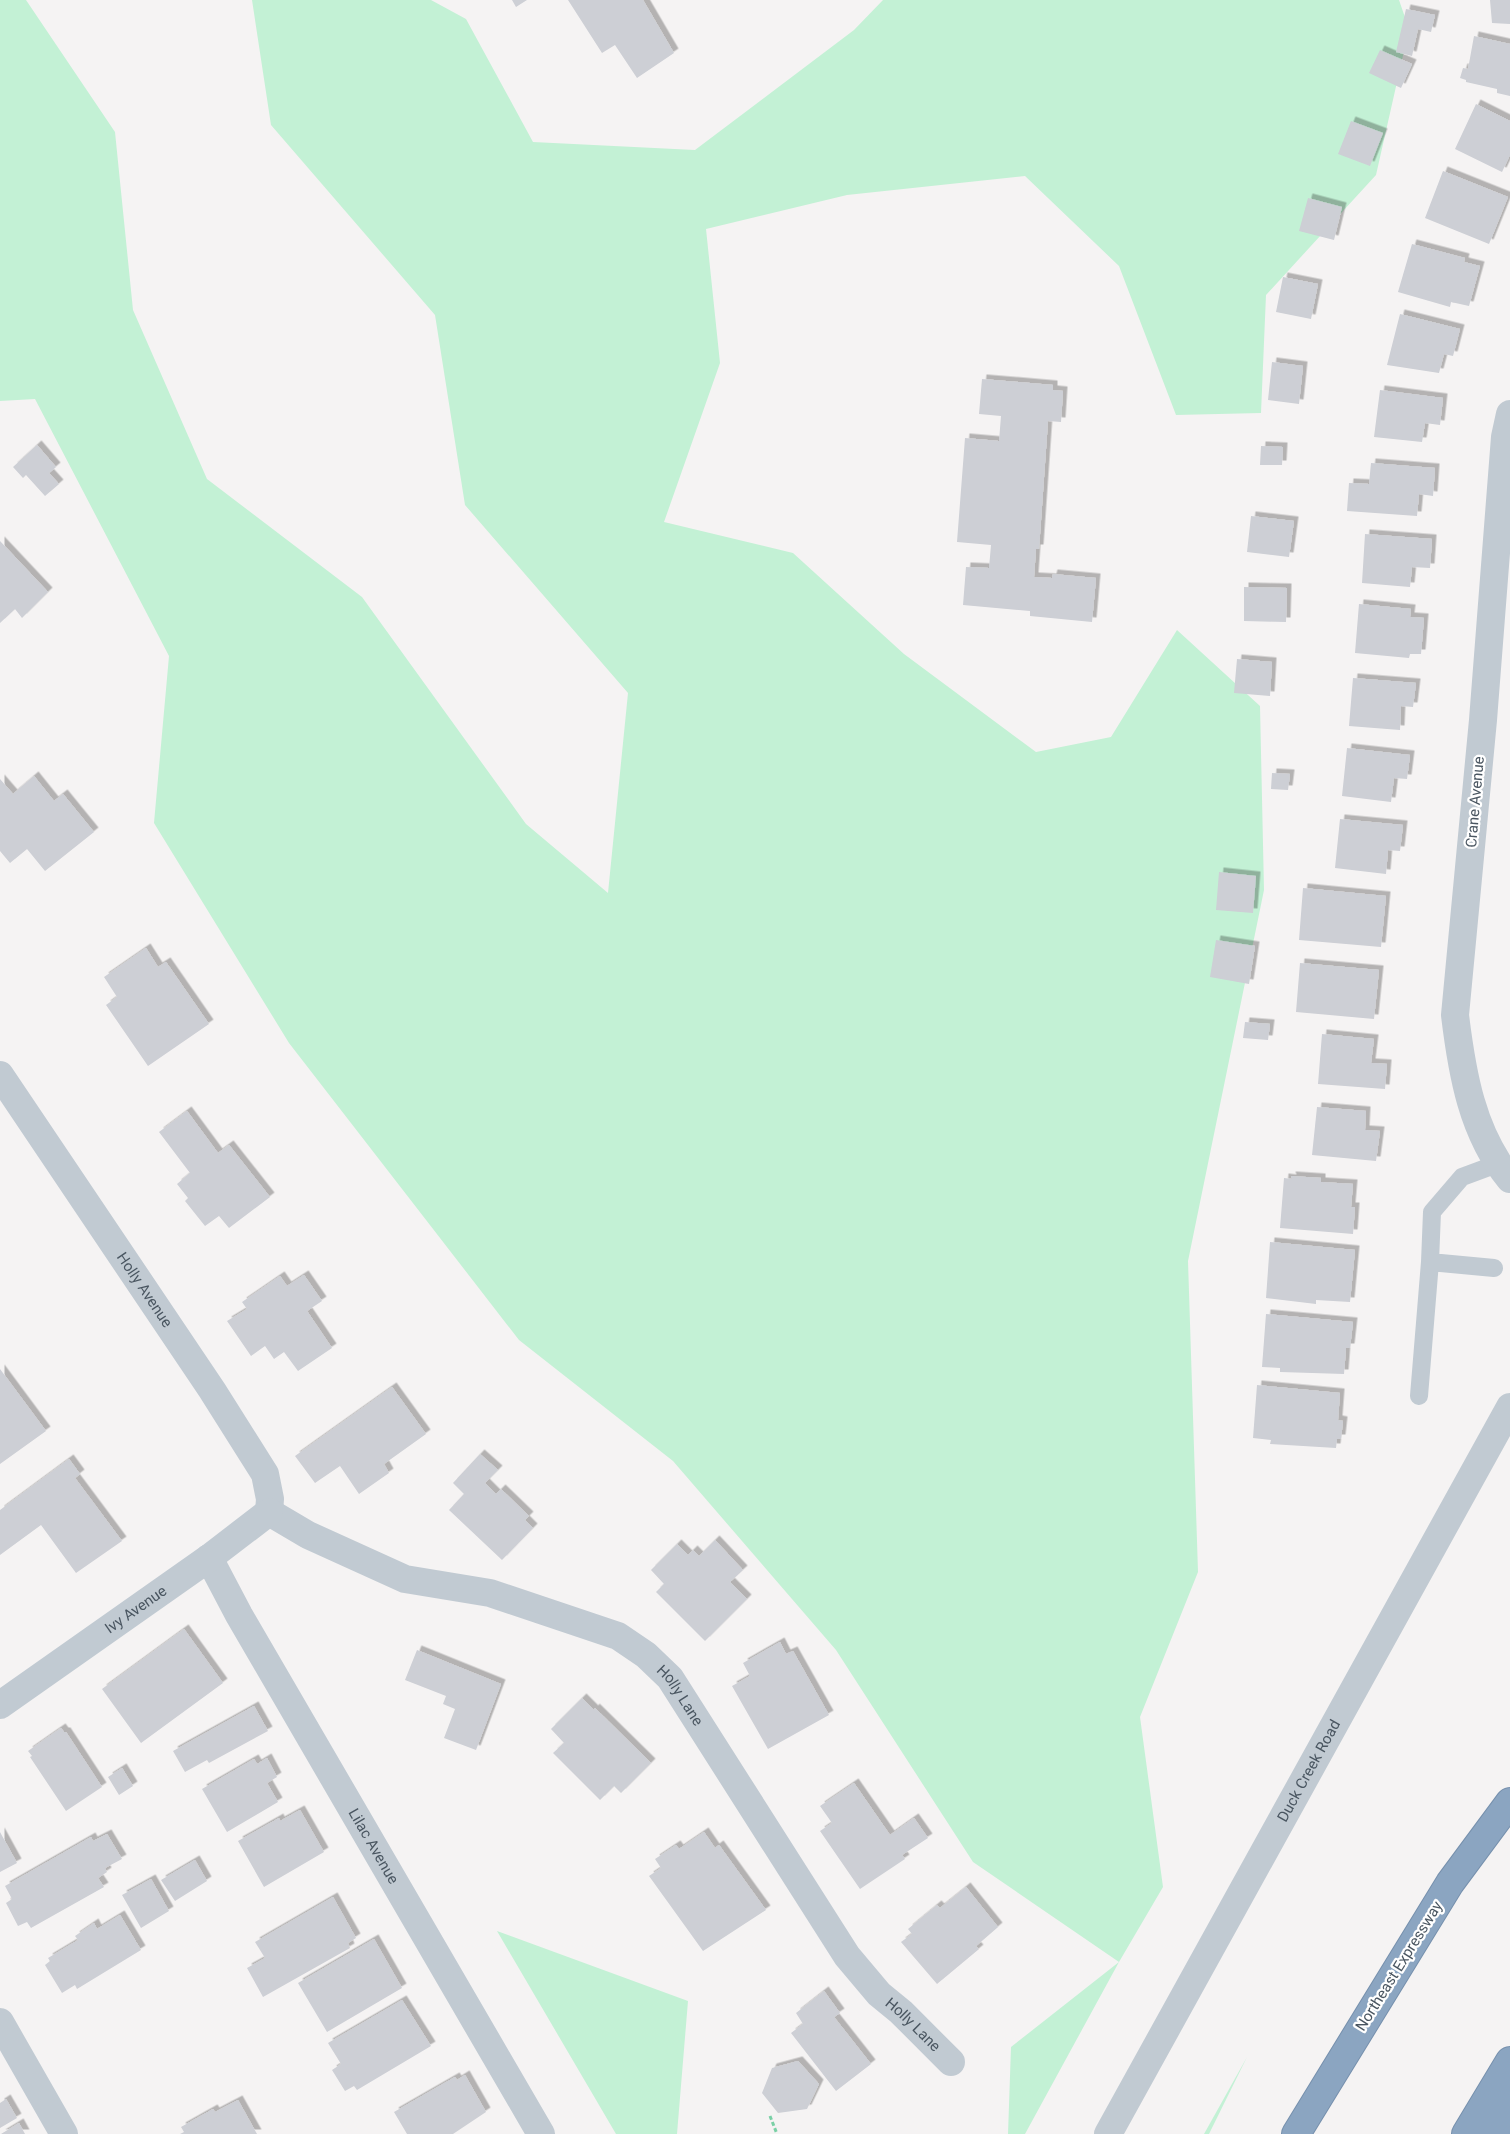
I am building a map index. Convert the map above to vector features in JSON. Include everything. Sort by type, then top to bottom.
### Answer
[{"type":"highway","name":"Northeast Expressway","points":[[1296,2134],[1450,1883],[1510,1802]]},
{"type":"highway","points":[[1466,2134],[1505,2070]]},
{"type":"highway","points":[[1496,2134],[1505,2070]]},
{"type":"street","name":"Crane Avenue","points":[[1504,1172],[1481,1133],[1461,1064],[1455,1015],[1483,720],[1505,437],[1510,414]]},
{"type":"street","name":"Holly Avenue","points":[[0,1075],[212,1390],[265,1474],[270,1499],[269,1512]]},
{"type":"street","name":"Duck Creek Road","points":[[1108,2134],[1510,1407]]},
{"type":"street","name":"Ivy Avenue","points":[[0,1705],[209,1558],[269,1512]]},
{"type":"street","name":"Holly Lane","points":[[269,1512],[308,1535],[405,1579],[490,1593],[618,1636],[646,1655],[670,1678],[847,1956],[879,1994],[901,2012],[951,2062]]},
{"type":"street","name":"Lilac Avenue","points":[[209,1558],[239,1615],[541,2134]]},
{"type":"street","points":[[0,2022],[64,2134]]},
{"type":"lane","points":[[1419,1396],[1430,1262],[1432,1212],[1462,1177],[1504,1172]]},
{"type":"lane","points":[[1430,1262],[1494,1268]]},
{"type":"path","points":[[770,2116],[777,2134]]},
{"type":"green space","points":[[0,0],[26,0],[115,132],[133,310],[207,479],[362,597],[526,824],[608,893],[628,693],[465,505],[435,315],[271,125],[252,0],[431,0],[466,19],[533,142],[695,150],[854,30],[883,0],[1399,0],[1409,29],[1376,175],[1266,295],[1261,413],[1176,415],[1119,266],[1025,176],[847,195],[706,229],[720,363],[664,522],[793,553],[904,654],[1036,752],[1111,737],[1177,630],[1260,706],[1264,890],[1188,1261],[1198,1572],[1140,1717],[1163,1887],[1119,1962],[973,1862],[836,1650],[673,1461],[519,1340],[289,1043],[154,823],[169,656],[35,399],[0,401]]},
{"type":"green space","points":[[497,1931],[688,2001],[677,2134],[616,2134]]},
{"type":"green space","points":[[1119,1962],[1025,2134],[1008,2134],[1011,2047]]},
{"type":"green space","points":[[1247,2057],[1209,2134],[1204,2134]]},
{"type":"building","points":[[512,0],[527,0],[516,7]]},
{"type":"building","points":[[568,0],[643,0],[674,53],[637,78],[615,45],[602,53]]},
{"type":"building","points":[[1490,0],[1510,0],[1510,24],[1492,23]]},
{"type":"building","points":[[1406,9],[1435,15],[1431,32],[1418,29],[1412,56],[1396,52]]},
{"type":"building","points":[[1474,36],[1510,44],[1510,96],[1497,93],[1497,89],[1466,82],[1466,80],[1460,78],[1463,68],[1468,69]]},
{"type":"building","points":[[1380,50],[1412,64],[1401,88],[1369,73]]},
{"type":"building","points":[[1476,104],[1510,121],[1510,155],[1502,172],[1455,149]]},
{"type":"building","points":[[1351,121],[1383,133],[1370,166],[1338,154]]},
{"type":"building","points":[[1443,171],[1508,197],[1489,244],[1425,218]]},
{"type":"building","points":[[1308,198],[1342,207],[1334,240],[1299,231]]},
{"type":"building","points":[[1412,244],[1465,258],[1464,262],[1480,266],[1469,306],[1451,302],[1450,307],[1398,292]]},
{"type":"building","points":[[1283,277],[1318,284],[1311,319],[1276,312]]},
{"type":"building","points":[[1400,314],[1460,329],[1453,356],[1444,354],[1439,373],[1387,365]]},
{"type":"building","points":[[1272,362],[1303,366],[1299,404],[1268,400]]},
{"type":"building","points":[[982,379],[1053,385],[1053,390],[1063,391],[1061,422],[1048,421],[1039,549],[1036,549],[1034,577],[1052,578],[1053,574],[1096,578],[1092,622],[1030,616],[1030,611],[963,605],[966,567],[989,568],[991,545],[957,542],[965,438],[999,441],[1001,416],[979,414]]},
{"type":"building","points":[[1380,390],[1443,398],[1440,425],[1425,423],[1422,442],[1374,437]]},
{"type":"building","points":[[37,445],[56,467],[49,473],[59,484],[45,496],[26,475],[23,478],[13,467]]},
{"type":"building","points":[[1261,446],[1283,447],[1282,465],[1260,465]]},
{"type":"building","points":[[1371,463],[1435,468],[1433,496],[1419,494],[1417,516],[1347,511],[1349,483],[1369,484]]},
{"type":"building","points":[[1251,516],[1294,521],[1289,557],[1247,552]]},
{"type":"building","points":[[1365,534],[1432,539],[1430,568],[1412,567],[1410,587],[1362,583]]},
{"type":"building","points":[[0,541],[48,592],[22,618],[15,609],[0,623]]},
{"type":"building","points":[[1244,587],[1287,588],[1286,622],[1244,621]]},
{"type":"building","points":[[1359,604],[1411,609],[1410,617],[1424,618],[1421,654],[1410,654],[1409,658],[1355,653]]},
{"type":"building","points":[[1237,659],[1272,662],[1270,696],[1234,693]]},
{"type":"building","points":[[1353,678],[1416,683],[1413,707],[1401,706],[1400,730],[1349,726]]},
{"type":"building","points":[[1347,748],[1410,755],[1407,779],[1394,778],[1391,802],[1342,796]]},
{"type":"building","points":[[1272,773],[1290,774],[1288,790],[1271,789]]},
{"type":"building","points":[[34,776],[54,801],[63,794],[94,832],[45,871],[27,849],[10,863],[0,851],[0,779],[13,794]]},
{"type":"building","points":[[1340,819],[1403,825],[1400,851],[1388,850],[1386,874],[1335,868]]},
{"type":"building","points":[[1219,872],[1256,876],[1253,913],[1216,910]]},
{"type":"building","points":[[1303,888],[1386,896],[1381,947],[1299,940]]},
{"type":"building","points":[[1216,940],[1255,946],[1249,984],[1210,977]]},
{"type":"building","points":[[146,948],[158,967],[166,962],[209,1024],[148,1066],[106,1005],[117,997],[104,977]]},
{"type":"building","points":[[1300,963],[1379,970],[1374,1019],[1296,1012]]},
{"type":"building","points":[[1245,1022],[1270,1024],[1268,1040],[1243,1038]]},
{"type":"building","points":[[1322,1034],[1374,1039],[1371,1063],[1387,1064],[1385,1089],[1318,1084]]},
{"type":"building","points":[[1317,1107],[1366,1111],[1365,1130],[1380,1131],[1376,1161],[1312,1155]]},
{"type":"building","points":[[187,1111],[218,1153],[229,1145],[270,1197],[229,1228],[219,1216],[205,1226],[185,1201],[188,1198],[177,1184],[190,1173],[159,1132]]},
{"type":"building","points":[[1291,1176],[1321,1178],[1321,1182],[1353,1184],[1351,1207],[1355,1207],[1353,1234],[1280,1228],[1284,1178],[1292,1179]]},
{"type":"building","points":[[1270,1242],[1355,1250],[1350,1302],[1316,1300],[1316,1304],[1266,1298]]},
{"type":"building","points":[[304,1275],[322,1301],[307,1311],[332,1348],[298,1371],[284,1352],[274,1359],[265,1346],[251,1356],[227,1321],[247,1309],[242,1302],[280,1276],[287,1286]]},
{"type":"building","points":[[1266,1314],[1353,1322],[1350,1348],[1346,1348],[1344,1374],[1280,1372],[1280,1368],[1262,1367]]},
{"type":"building","points":[[0,1369],[46,1431],[0,1464]]},
{"type":"building","points":[[1257,1385],[1340,1393],[1338,1420],[1343,1421],[1341,1439],[1337,1439],[1336,1448],[1270,1444],[1271,1440],[1253,1438]]},
{"type":"building","points":[[392,1387],[426,1434],[384,1464],[389,1473],[359,1494],[340,1466],[315,1483],[295,1456]]},
{"type":"building","points":[[480,1454],[498,1470],[485,1483],[496,1494],[501,1489],[529,1516],[525,1520],[533,1528],[502,1560],[449,1510],[464,1494],[453,1483]]},
{"type":"building","points":[[69,1459],[80,1474],[75,1478],[122,1541],[76,1573],[41,1525],[0,1555],[0,1510]]},
{"type":"building","points":[[715,1540],[743,1570],[730,1582],[747,1599],[705,1641],[656,1592],[664,1584],[651,1570],[677,1544],[688,1555],[693,1550],[699,1556]]},
{"type":"building","points":[[184,1629],[223,1683],[141,1743],[102,1689]]},
{"type":"building","points":[[780,1642],[786,1654],[793,1651],[829,1715],[768,1749],[732,1686],[750,1676],[743,1663]]},
{"type":"building","points":[[417,1650],[501,1684],[476,1750],[444,1738],[455,1709],[443,1704],[446,1696],[405,1680]]},
{"type":"building","points":[[582,1698],[594,1710],[595,1708],[651,1763],[621,1793],[614,1786],[600,1800],[553,1753],[564,1743],[551,1729]]},
{"type":"building","points":[[254,1706],[268,1731],[209,1763],[207,1760],[185,1772],[173,1751]]},
{"type":"building","points":[[61,1728],[66,1732],[102,1787],[66,1811],[30,1757],[32,1756],[28,1751]]},
{"type":"building","points":[[267,1758],[277,1777],[267,1783],[278,1802],[227,1832],[202,1789],[254,1759],[257,1764]]},
{"type":"building","points":[[122,1768],[133,1786],[119,1795],[108,1777]]},
{"type":"building","points":[[854,1783],[890,1835],[914,1818],[928,1838],[902,1855],[905,1859],[860,1889],[820,1831],[832,1823],[820,1806]]},
{"type":"building","points":[[300,1810],[324,1852],[264,1887],[238,1841],[279,1818],[280,1821]]},
{"type":"building","points":[[0,1832],[17,1863],[0,1872]]},
{"type":"building","points":[[704,1832],[715,1848],[719,1845],[766,1910],[703,1951],[649,1876],[661,1868],[655,1859],[676,1845],[679,1849]]},
{"type":"building","points":[[107,1834],[122,1859],[105,1868],[107,1872],[98,1878],[104,1887],[31,1928],[27,1922],[18,1926],[6,1903],[12,1899],[5,1886],[91,1837],[93,1841]]},
{"type":"building","points":[[195,1860],[207,1881],[175,1901],[161,1880]]},
{"type":"building","points":[[151,1879],[169,1911],[141,1928],[122,1895]]},
{"type":"building","points":[[966,1887],[998,1927],[976,1946],[979,1949],[937,1984],[901,1942],[912,1934],[908,1929],[937,1905],[940,1908]]},
{"type":"building","points":[[333,1897],[356,1938],[348,1943],[350,1948],[263,1997],[247,1968],[265,1958],[255,1942]]},
{"type":"building","points":[[120,1915],[141,1950],[77,1989],[75,1985],[62,1993],[45,1965],[50,1961],[48,1958],[78,1940],[75,1936],[94,1923],[97,1929]]},
{"type":"building","points":[[374,1939],[402,1988],[327,2032],[298,1983]]},
{"type":"building","points":[[824,1991],[840,2013],[834,2017],[871,2064],[836,2091],[791,2033],[803,2024],[796,2013]]},
{"type":"building","points":[[402,2000],[431,2046],[357,2090],[354,2086],[345,2091],[332,2070],[341,2064],[328,2043]]},
{"type":"building","points":[[798,2061],[819,2084],[807,2109],[778,2113],[762,2093],[772,2068]]},
{"type":"building","points":[[465,2075],[486,2112],[453,2134],[407,2134],[394,2112],[455,2077],[457,2080]]},
{"type":"building","points":[[6,2099],[17,2118],[0,2128],[0,2103]]},
{"type":"building","points":[[238,2100],[257,2134],[180,2134],[184,2132],[181,2127],[213,2109],[215,2112]]},
{"type":"building","points":[[19,2123],[25,2134],[1,2134]]}]
